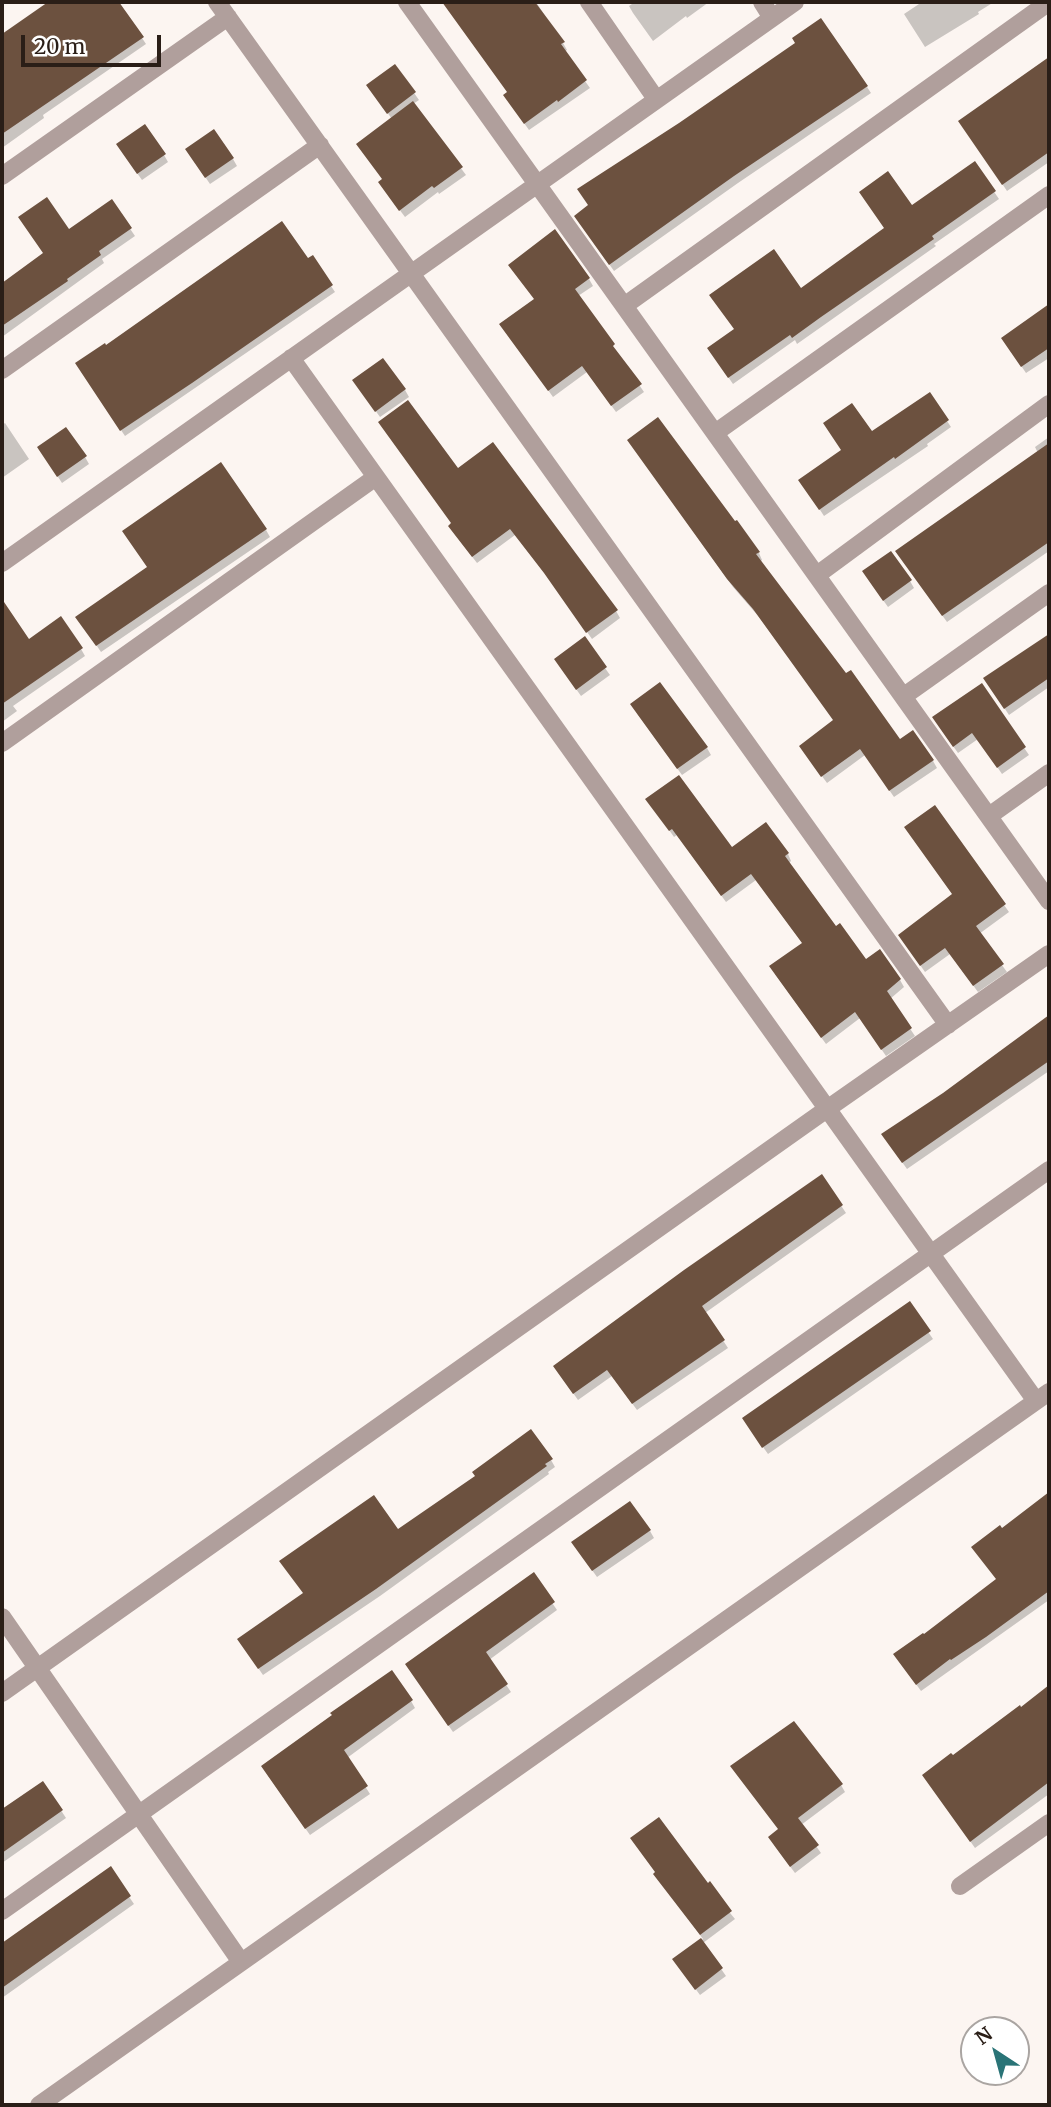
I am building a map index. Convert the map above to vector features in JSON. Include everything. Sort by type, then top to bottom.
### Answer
[{"type":"street","points":[[407,2],[1049,901]]},
{"type":"street","points":[[589,2],[656,99]]},
{"type":"street","points":[[761,2],[772,18]]},
{"type":"street","points":[[2,563],[795,2]]},
{"type":"street","points":[[624,306],[1049,2]]},
{"type":"street","points":[[2,176],[222,9],[948,1025]]},
{"type":"street","points":[[2,370],[320,145]]},
{"type":"street","points":[[715,433],[1049,195]]},
{"type":"street","points":[[39,2105],[1042,1396],[930,1254],[290,358]]},
{"type":"street","points":[[817,575],[1049,404]]},
{"type":"street","points":[[2,743],[376,477]]},
{"type":"street","points":[[904,696],[1049,593]]},
{"type":"street","points":[[989,816],[1049,773]]},
{"type":"street","points":[[2,1693],[1049,954]]},
{"type":"street","points":[[2,1911],[1049,1170]]},
{"type":"street","points":[[2,1617],[242,1962]]},
{"type":"street","points":[[960,1886],[1049,1823]]},
{"type":"building","points":[[48,2],[119,2],[144,37],[2,134],[2,34]]},
{"type":"building","points":[[442,2],[535,2],[565,42],[561,44],[587,80],[524,124],[503,95],[507,92]]},
{"type":"building","points":[[821,18],[868,86],[734,176],[609,265],[574,216],[588,205],[577,189],[795,43],[792,38]]},
{"type":"building","points":[[1049,57],[1049,152],[1002,185],[958,121]]},
{"type":"building","points":[[395,64],[416,92],[387,114],[366,85]]},
{"type":"building","points":[[413,101],[463,167],[399,211],[378,182],[382,179],[356,144]]},
{"type":"building","points":[[145,124],[166,154],[137,174],[116,144]]},
{"type":"building","points":[[214,129],[234,158],[205,178],[185,149]]},
{"type":"building","points":[[975,161],[996,191],[932,236],[934,239],[792,338],[790,335],[728,378],[707,348],[734,329],[709,295],[774,249],[801,288],[884,228],[859,192],[888,171],[912,205]]},
{"type":"building","points":[[47,197],[69,229],[112,199],[132,228],[99,251],[101,255],[67,279],[68,281],[2,326],[2,283],[43,253],[18,217]]},
{"type":"building","points":[[282,221],[308,258],[313,255],[333,285],[120,431],[75,363],[105,343],[106,345]]},
{"type":"building","points":[[555,229],[590,278],[575,289],[642,384],[611,406],[582,366],[548,391],[499,324],[534,299],[508,265]]},
{"type":"building","points":[[1049,304],[1049,348],[1021,367],[1001,338]]},
{"type":"building","points":[[383,358],[406,389],[375,412],[352,380]]},
{"type":"building","points":[[930,392],[949,420],[819,510],[798,480],[841,450],[823,423],[852,403],[872,431]]},
{"type":"building","points":[[408,400],[458,468],[493,442],[618,610],[586,633],[510,529],[472,557],[448,526],[451,523],[378,422]]},
{"type":"building","points":[[658,417],[735,521],[737,520],[760,552],[756,554],[846,673],[851,670],[900,739],[913,730],[934,760],[889,791],[860,749],[821,777],[799,746],[833,720],[627,440]]},
{"type":"building","points":[[66,427],[87,456],[57,477],[37,447]]},
{"type":"building","points":[[1049,443],[1049,542],[942,616],[895,551]]},
{"type":"building","points":[[221,462],[267,529],[96,646],[75,617],[147,567],[122,531]]},
{"type":"building","points":[[891,551],[912,580],[883,601],[862,571]]},
{"type":"building","points":[[2,599],[29,639],[61,616],[83,648],[2,704]]},
{"type":"building","points":[[1049,634],[1049,678],[1004,709],[983,678]]},
{"type":"building","points":[[585,636],[607,667],[576,690],[554,659]]},
{"type":"building","points":[[660,682],[708,747],[677,769],[630,704]]},
{"type":"building","points":[[982,683],[1026,747],[997,768],[972,733],[953,747],[932,717]]},
{"type":"building","points":[[679,775],[732,847],[766,822],[789,853],[785,856],[836,926],[840,923],[866,959],[880,949],[901,979],[887,991],[912,1028],[881,1050],[855,1012],[821,1038],[769,966],[802,943],[751,874],[721,896],[672,829],[669,831],[645,799]]},
{"type":"building","points":[[935,805],[1006,904],[976,926],[1004,964],[973,986],[945,948],[920,966],[898,935],[952,894],[904,827]]},
{"type":"building","points":[[1049,1015],[1049,1061],[902,1163],[881,1134],[943,1093]]},
{"type":"building","points":[[822,1174],[843,1205],[702,1306],[725,1340],[632,1404],[607,1370],[573,1394],[553,1366]]},
{"type":"building","points":[[910,1301],[931,1331],[762,1448],[742,1418]]},
{"type":"building","points":[[531,1429],[553,1459],[545,1464],[547,1466],[376,1589],[258,1669],[237,1639],[303,1593],[279,1561],[374,1495],[398,1529],[475,1476],[472,1472]]},
{"type":"building","points":[[1049,1492],[1049,1591],[916,1685],[893,1654],[996,1579],[971,1547],[1000,1525],[1002,1528]]},
{"type":"building","points":[[630,1501],[651,1530],[592,1571],[571,1542]]},
{"type":"building","points":[[534,1572],[555,1602],[486,1652],[508,1684],[448,1726],[405,1664]]},
{"type":"building","points":[[392,1670],[413,1700],[344,1750],[368,1786],[305,1829],[261,1766]]},
{"type":"building","points":[[1049,1685],[1049,1782],[970,1842],[922,1775]]},
{"type":"building","points":[[794,1721],[843,1784],[798,1818],[819,1845],[790,1867],[768,1837],[778,1829],[730,1766]]},
{"type":"building","points":[[43,1781],[63,1810],[2,1853],[2,1809]]},
{"type":"building","points":[[659,1817],[732,1911],[700,1935],[653,1874],[655,1872],[630,1838]]},
{"type":"building","points":[[111,1866],[131,1896],[2,1988],[2,1943]]},
{"type":"building","points":[[701,1938],[723,1968],[695,1990],[672,1959]]}]
